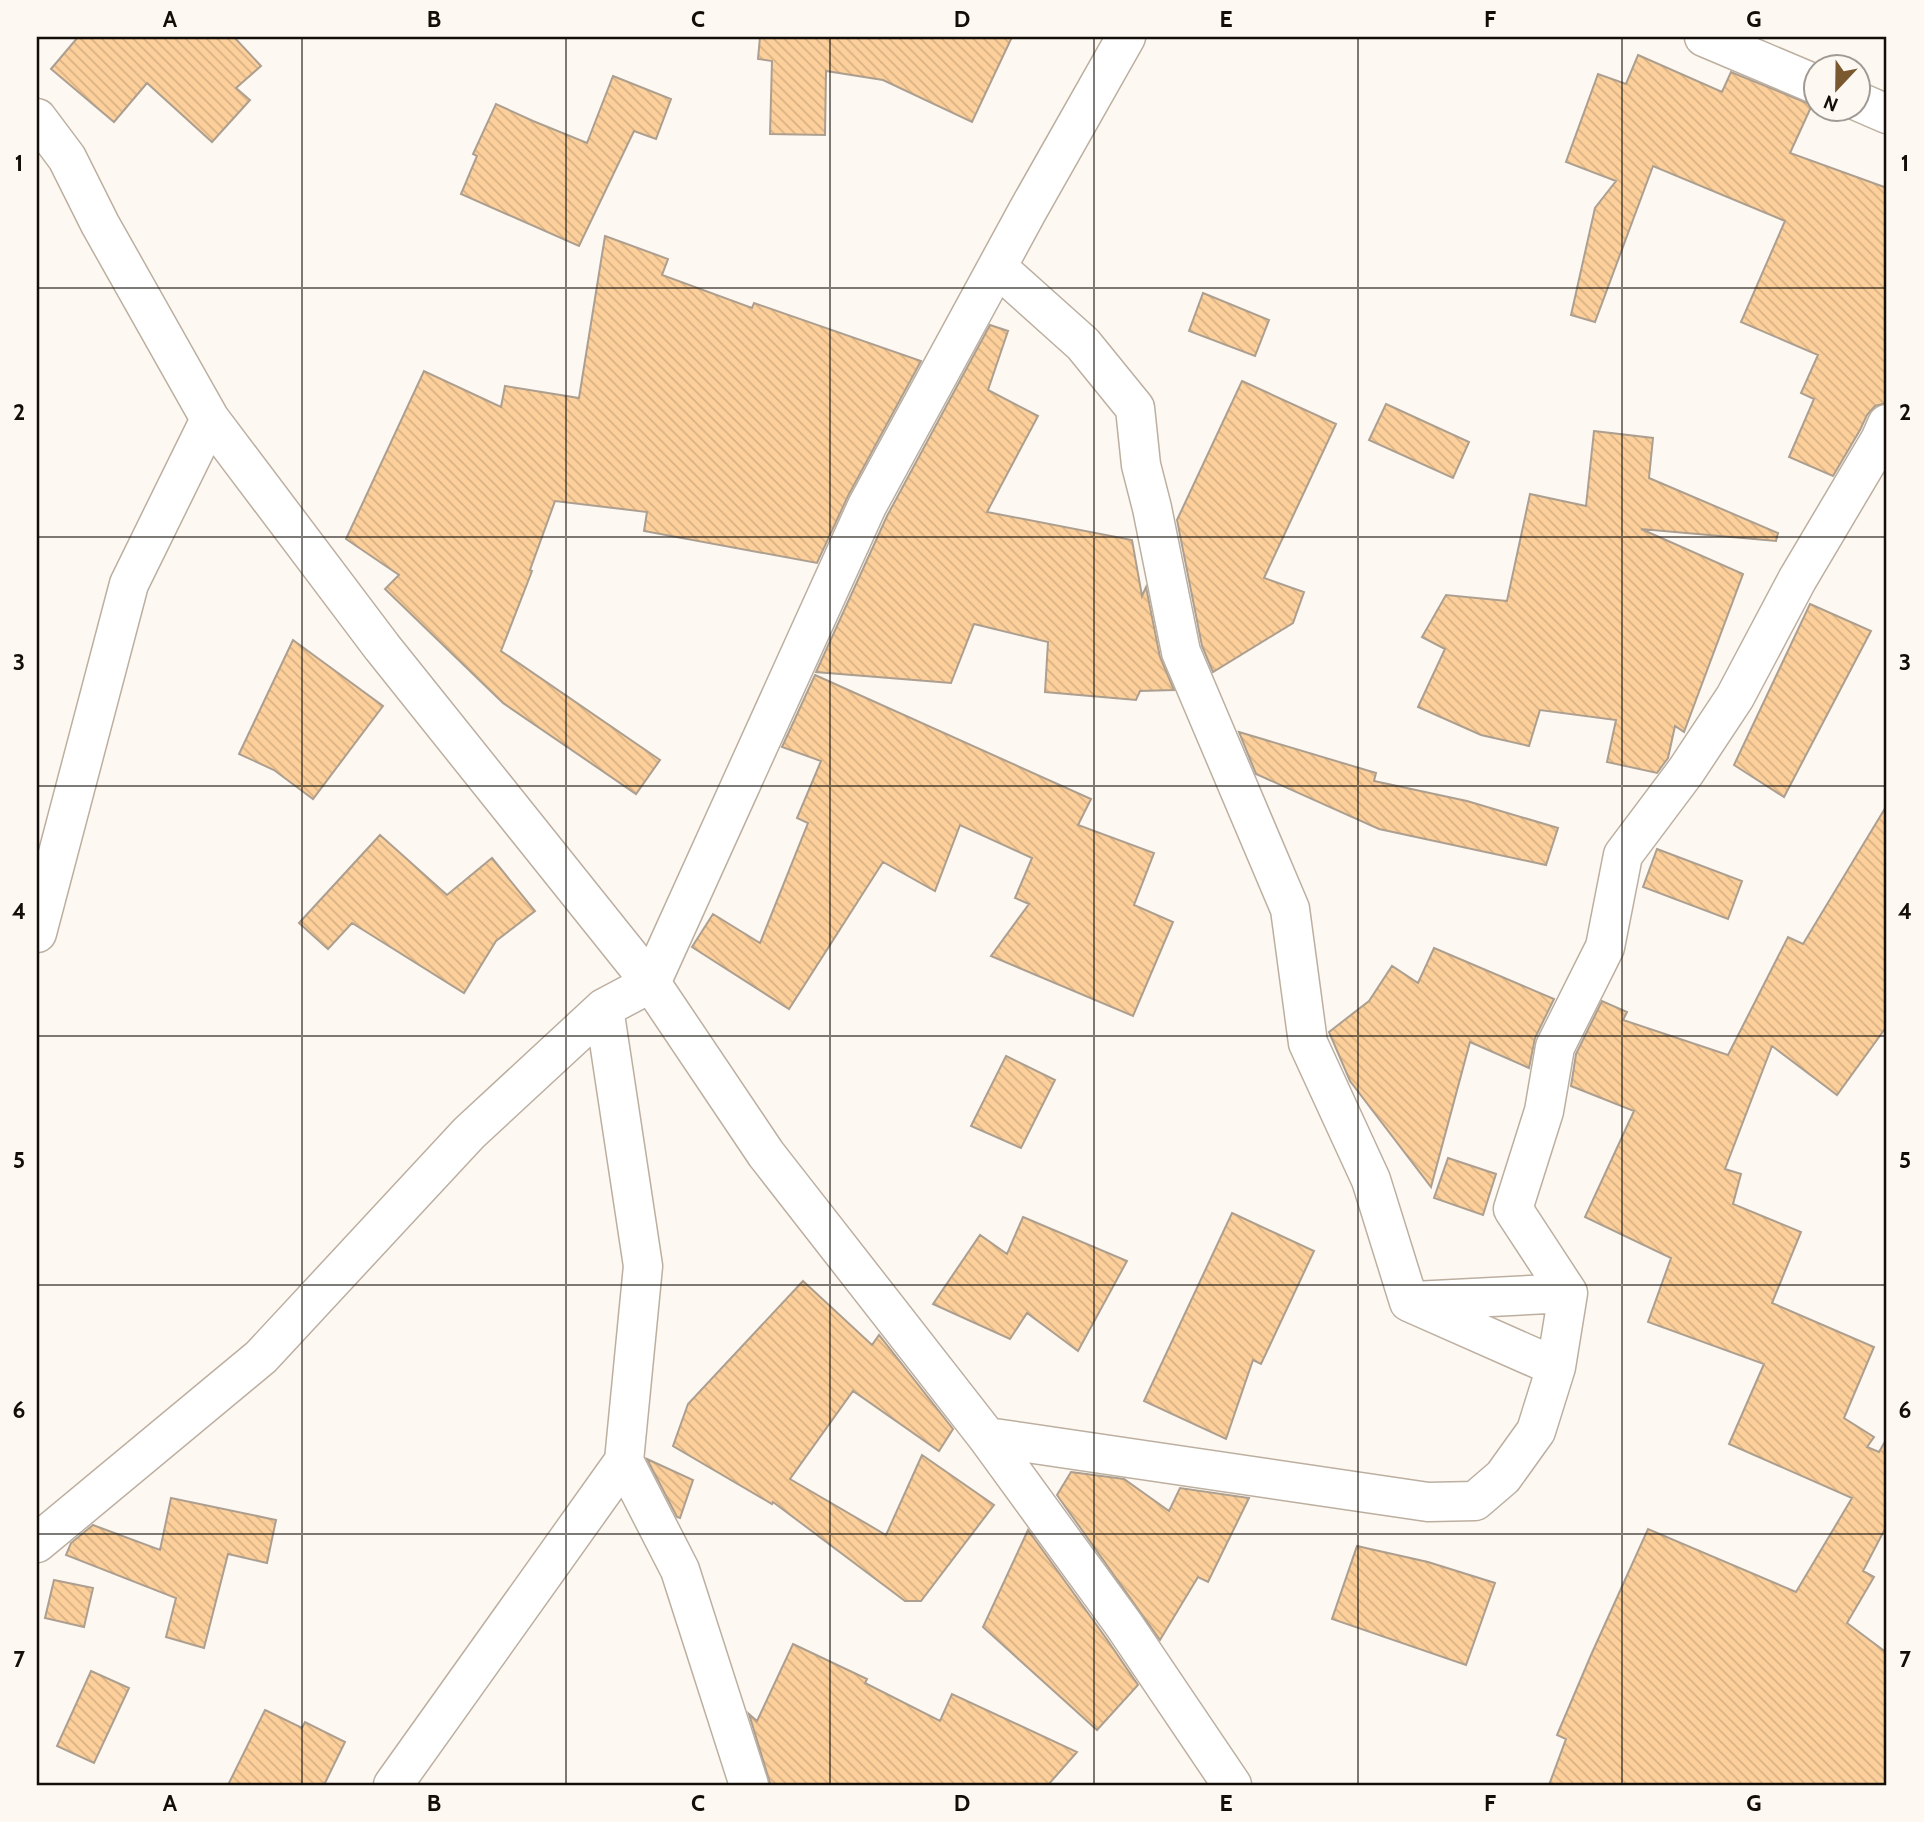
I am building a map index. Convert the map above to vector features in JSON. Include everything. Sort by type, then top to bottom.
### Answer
[{"type":"street","points":[[37,1543],[261,1357],[469,1133],[604,1008],[651,983],[867,506],[1126,37]]},
{"type":"street","points":[[1704,37],[1801,78]]},
{"type":"street","points":[[37,118],[67,158],[100,224],[210,419],[382,647],[651,983],[766,1154],[987,1437],[1124,1625],[1232,1785]]},
{"type":"street","points":[[997,267],[1083,344],[1135,408],[1141,465],[1181,652],[1290,909],[1308,1043],[1371,1180],[1409,1301],[1556,1367]]},
{"type":"street","points":[[37,933],[129,584],[210,419]]},
{"type":"street","points":[[987,1437],[1428,1502],[1475,1501],[1503,1477],[1536,1431],[1556,1367],[1568,1293],[1513,1209],[1545,1111],[1555,1047],[1605,947],[1623,855],[1686,771],[1735,696],[1797,580],[1887,424]]},
{"type":"street","points":[[393,1785],[624,1461],[643,1266],[604,1008]]},
{"type":"street","points":[[1409,1301],[1568,1293]]},
{"type":"street","points":[[624,1461],[680,1570],[749,1785]]},
{"type":"building","points":[[78,37],[234,37],[261,66],[236,88],[250,100],[212,142],[147,83],[114,122],[51,69]]},
{"type":"building","points":[[760,37],[1012,37],[972,122],[883,80],[826,71],[825,135],[770,134],[772,61],[758,59]]},
{"type":"building","points":[[1638,55],[1722,92],[1731,72],[1801,101],[1801,122],[1804,122],[1790,153],[1887,188],[1887,403],[1875,406],[1867,415],[1833,476],[1789,457],[1814,399],[1801,393],[1818,355],[1741,322],[1785,221],[1653,166],[1595,322],[1571,315],[1595,208],[1616,181],[1566,162],[1598,74],[1626,84]]},
{"type":"building","points":[[613,76],[671,99],[656,139],[634,131],[579,246],[461,194],[477,156],[473,154],[496,104],[587,143]]},
{"type":"building","points":[[605,236],[668,259],[662,275],[752,308],[754,303],[921,361],[848,496],[817,563],[644,531],[647,512],[555,501],[501,651],[660,760],[636,794],[503,703],[385,589],[399,575],[346,539],[424,371],[501,407],[505,386],[579,398]]},
{"type":"building","points":[[1203,293],[1269,320],[1255,356],[1189,331]]},
{"type":"building","points":[[990,325],[1008,331],[988,390],[1038,416],[987,512],[1132,540],[1142,596],[1146,587],[1160,657],[1174,690],[1140,691],[1136,700],[1045,692],[1048,642],[974,624],[951,683],[816,672],[887,516]]},
{"type":"building","points":[[1242,381],[1336,424],[1264,578],[1304,592],[1293,623],[1213,672],[1202,646],[1177,520]]},
{"type":"building","points":[[1386,404],[1469,442],[1453,478],[1369,440]]},
{"type":"building","points":[[1594,431],[1653,438],[1649,478],[1778,533],[1776,541],[1641,529],[1743,574],[1684,732],[1675,726],[1668,758],[1657,773],[1607,762],[1616,720],[1540,710],[1529,746],[1481,735],[1418,707],[1445,649],[1422,637],[1446,595],[1507,601],[1530,494],[1586,506]]},
{"type":"building","points":[[1810,604],[1871,631],[1784,797],[1734,765]]},
{"type":"building","points":[[293,640],[383,706],[313,799],[274,770],[239,754]]},
{"type":"building","points":[[815,675],[1091,799],[1078,825],[1154,853],[1134,905],[1173,922],[1133,1016],[991,956],[1029,904],[1015,898],[1032,858],[960,825],[935,891],[883,862],[789,1009],[692,947],[713,914],[760,943],[808,823],[797,818],[821,761],[782,747]]},
{"type":"building","points":[[1239,732],[1376,773],[1374,781],[1467,801],[1558,828],[1546,865],[1379,829],[1256,774]]},
{"type":"building","points":[[1887,805],[1887,1026],[1837,1095],[1772,1046],[1725,1169],[1741,1174],[1733,1204],[1801,1232],[1772,1303],[1874,1347],[1844,1418],[1874,1437],[1867,1447],[1879,1452],[1887,1438],[1887,1525],[1863,1571],[1874,1577],[1847,1623],[1887,1653],[1887,1785],[1549,1785],[1566,1739],[1557,1735],[1648,1529],[1796,1592],[1852,1498],[1729,1444],[1764,1364],[1648,1322],[1671,1258],[1585,1217],[1634,1111],[1571,1086],[1576,1054],[1602,1001],[1627,1012],[1623,1020],[1728,1055],[1788,937],[1803,944]]},
{"type":"building","points":[[380,835],[447,895],[492,858],[535,911],[496,941],[464,993],[352,923],[328,949],[299,923]]},
{"type":"building","points":[[1657,849],[1742,881],[1728,919],[1643,887]]},
{"type":"building","points":[[1434,948],[1554,999],[1535,1038],[1529,1068],[1470,1042],[1431,1187],[1350,1081],[1329,1032],[1369,1001],[1392,966],[1418,983]]},
{"type":"building","points":[[1006,1056],[1055,1080],[1021,1148],[971,1126]]},
{"type":"building","points":[[1448,1158],[1496,1174],[1483,1215],[1434,1198]]},
{"type":"building","points":[[1232,1213],[1314,1251],[1261,1364],[1253,1360],[1226,1439],[1144,1401]]},
{"type":"building","points":[[1023,1217],[1127,1261],[1078,1351],[1027,1313],[1010,1339],[933,1304],[980,1235],[1007,1254]]},
{"type":"building","points":[[803,1281],[872,1345],[879,1335],[953,1429],[939,1451],[853,1391],[790,1479],[886,1535],[922,1455],[994,1505],[921,1601],[905,1601],[773,1502],[772,1504],[673,1446],[688,1404]]},
{"type":"building","points":[[647,1459],[693,1480],[680,1518],[677,1517]]},
{"type":"building","points":[[1071,1472],[1124,1479],[1169,1511],[1180,1488],[1249,1498],[1208,1582],[1198,1577],[1160,1640],[1057,1495]]},
{"type":"building","points":[[171,1498],[276,1520],[267,1563],[228,1554],[204,1648],[166,1637],[176,1598],[66,1555],[71,1543],[93,1525],[160,1550]]},
{"type":"building","points":[[1028,1530],[1138,1685],[1097,1730],[983,1627]]},
{"type":"building","points":[[1357,1546],[1428,1562],[1495,1583],[1466,1665],[1332,1619]]},
{"type":"building","points":[[54,1580],[93,1588],[84,1627],[45,1618]]},
{"type":"building","points":[[793,1644],[867,1679],[865,1683],[940,1721],[952,1694],[1077,1752],[1048,1785],[772,1785],[749,1714],[757,1721]]},
{"type":"building","points":[[91,1671],[129,1688],[94,1763],[57,1746]]},
{"type":"building","points":[[265,1710],[302,1728],[305,1722],[345,1742],[324,1785],[228,1785]]}]
